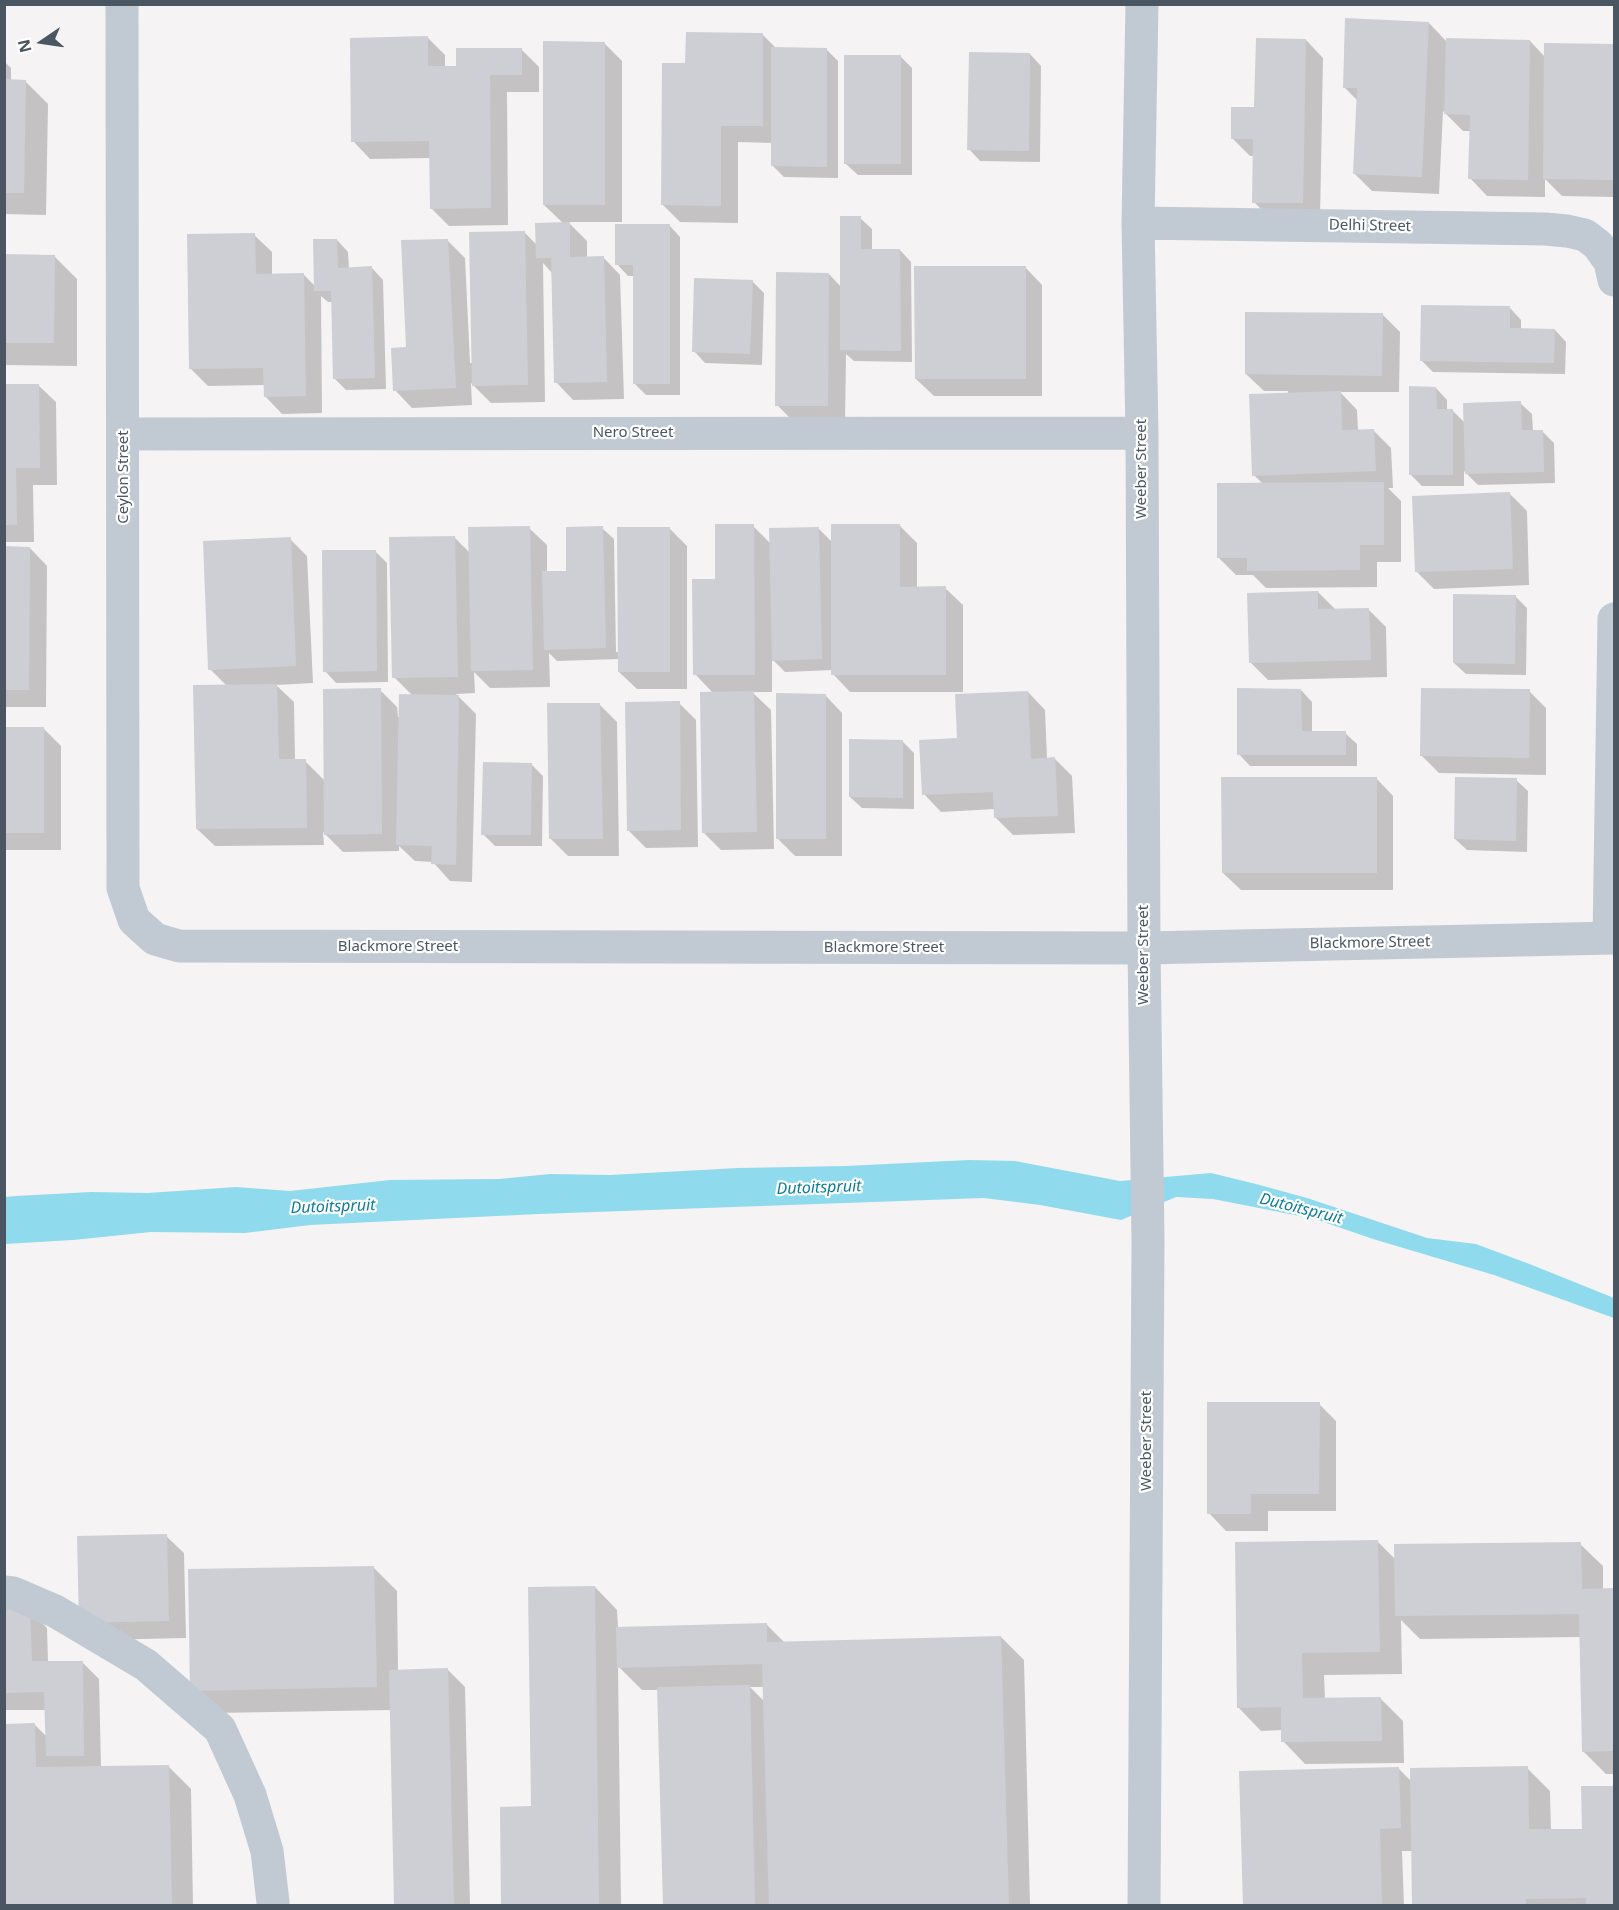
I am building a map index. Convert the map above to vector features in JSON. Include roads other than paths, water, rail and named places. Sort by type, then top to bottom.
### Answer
[{"type":"street","name":"Ceylon Street","points":[[122,4],[123,888],[134,920],[155,939]]},
{"type":"street","name":"Weeber Street","points":[[1142,4],[1138,223],[1142,433],[1144,948],[1148,1241],[1144,1905]]},
{"type":"street","name":"Delhi Street","points":[[1138,223],[1568,231],[1585,235],[1598,245],[1610,262],[1614,280]]},
{"type":"street","name":"Nero Street","points":[[124,434],[1142,433]]},
{"type":"street","points":[[1612,938],[1614,620]]},
{"type":"street","name":"Blackmore Street","points":[[155,939],[179,946],[1144,948],[1612,938]]},
{"type":"street","points":[[4,1592],[13,1593],[55,1611],[146,1665],[220,1729],[250,1795],[267,1851],[273,1902]]},
{"type":"water","name":"Dutoitspruit","points":[[969,1160],[1015,1161],[1120,1181],[1211,1173],[1256,1184],[1307,1198],[1427,1238],[1476,1244],[1614,1298],[1614,1318],[1494,1275],[1315,1219],[1213,1199],[1176,1197],[1121,1220],[1040,1205],[984,1198],[539,1214],[310,1225],[245,1233],[151,1232],[5,1244],[5,1197],[16,1196],[91,1192],[148,1193],[236,1187],[290,1191],[390,1180],[499,1179],[550,1174],[610,1175]]}]
